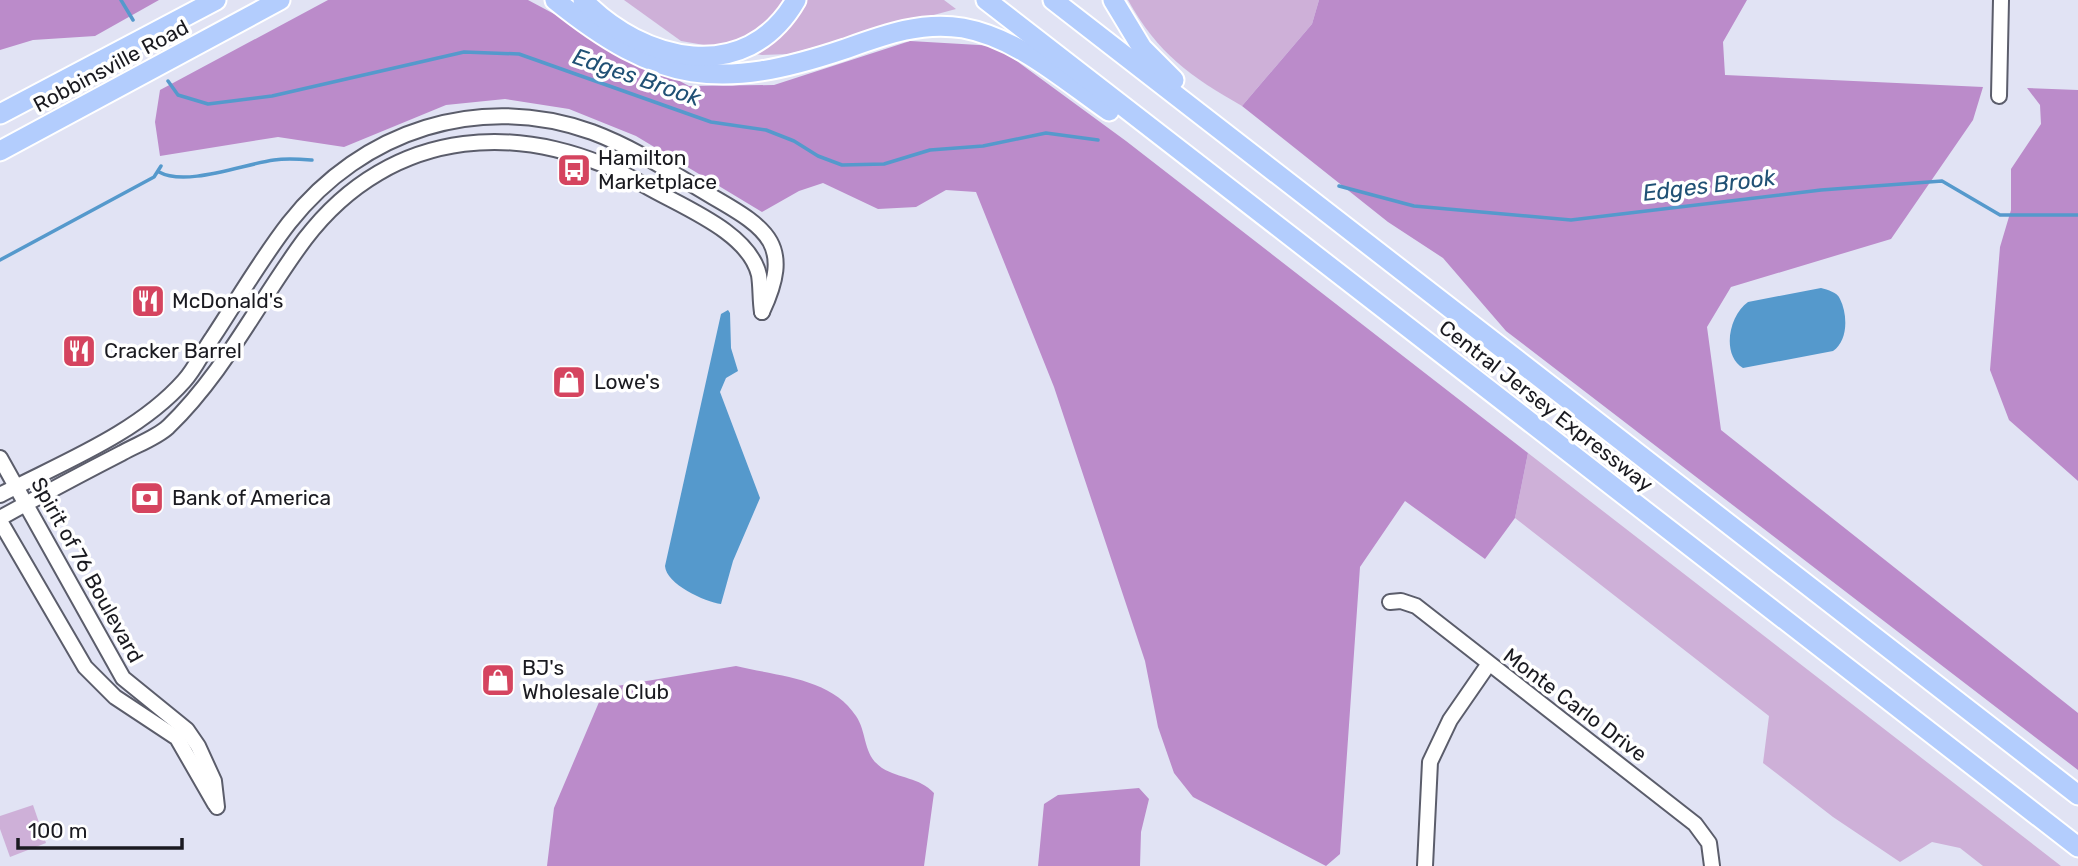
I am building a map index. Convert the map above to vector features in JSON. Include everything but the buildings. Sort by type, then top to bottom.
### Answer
[{"type":"highway","points":[[132,44],[199,0]]},
{"type":"highway","name":"Robbinsville Road","points":[[0,114],[216,0]]},
{"type":"highway","name":"Robbinsville Road","points":[[0,151],[280,0]]},
{"type":"highway","points":[[555,0],[596,33],[640,57],[688,71],[713,74],[763,73],[790,67],[901,30],[920,27],[960,28],[1000,39],[1145,136],[1301,256],[1499,398]]},
{"type":"highway","points":[[583,0],[611,24],[644,43],[670,53],[705,57],[723,55],[753,44],[780,23],[796,0]]},
{"type":"highway","name":"Central Jersey Expressway","points":[[986,0],[2078,847]]},
{"type":"highway","name":"Central Jersey Expressway","points":[[1053,0],[2078,795]]},
{"type":"highway","points":[[1113,0],[1127,26],[1157,65],[1339,222]]},
{"type":"street","points":[[1999,96],[2001,0]]},
{"type":"street","points":[[0,495],[138,421],[184,381],[265,256],[312,195],[332,176],[403,134],[469,116],[501,115],[553,121],[627,147],[742,214],[772,240],[776,257],[771,292],[762,312],[759,278],[744,244],[616,168],[582,154],[548,145],[469,142],[435,148],[393,164],[358,186],[329,211],[305,240],[222,366],[166,429],[0,519]]},
{"type":"street","name":"Spirit of 76 Boulevard","points":[[0,458],[123,678],[187,730],[198,746],[214,780],[217,807],[177,738],[114,697],[85,667],[0,519]]},
{"type":"street","name":"Monte Carlo Drive","points":[[1390,602],[1401,601],[1416,606],[1488,665],[1695,824],[1709,843],[1712,866]]},
{"type":"street","points":[[1425,866],[1430,762],[1450,720],[1488,665]]},
{"type":"shaded area","points":[[0,0],[159,0],[95,36],[33,40],[0,50]]},
{"type":"shaded area","points":[[328,0],[528,0],[689,86],[774,85],[910,41],[996,46],[1126,141],[1528,453],[1515,518],[1485,559],[1405,501],[1360,567],[1340,854],[1326,866],[1193,797],[1174,773],[1158,727],[1145,661],[1054,387],[976,192],[946,190],[916,207],[878,209],[823,183],[799,191],[762,212],[636,136],[569,109],[505,99],[446,105],[344,147],[278,137],[160,156],[155,122],[160,90]]},
{"type":"shaded area","points":[[624,0],[944,0],[956,9],[789,54],[762,55],[681,41]]},
{"type":"shaded area","points":[[1128,0],[1319,0],[1312,24],[1242,106],[1191,74],[1163,49]]},
{"type":"shaded area","points":[[1319,0],[1747,0],[1723,42],[1725,75],[1983,87],[1973,120],[1891,239],[1731,287],[1707,327],[1721,430],[2078,713],[2078,770],[1506,331],[1443,258],[1388,222],[1242,106],[1312,24]]},
{"type":"shaded area","points":[[2027,88],[2078,90],[2078,481],[2009,420],[1990,370],[2000,247],[2011,210],[2011,169],[2041,124],[2040,105]]},
{"type":"shaded area","points":[[1528,453],[2061,866],[1983,866],[1960,848],[1932,842],[1900,862],[1833,817],[1763,763],[1769,716],[1515,518]]},
{"type":"shaded area","points":[[736,666],[802,680],[833,694],[846,703],[856,716],[871,756],[882,768],[916,781],[934,793],[924,866],[547,866],[554,808],[605,688]]},
{"type":"shaded area","points":[[1139,788],[1149,799],[1141,832],[1140,866],[1038,866],[1044,804],[1058,795]]},
{"type":"shaded area","points":[[33,805],[46,843],[10,857],[0,829],[0,816]]},
{"type":"water","points":[[1821,288],[1837,295],[1844,312],[1844,334],[1838,347],[1833,351],[1743,368],[1736,362],[1730,345],[1730,335],[1741,308],[1748,302]]},
{"type":"water","points":[[728,310],[731,348],[738,371],[726,378],[720,392],[760,498],[733,561],[721,604],[697,596],[679,585],[667,573],[665,566],[721,314]]},
{"type":"waterway","name":"Edges Brook","points":[[121,0],[133,20]]},
{"type":"waterway","name":"Edges Brook","points":[[168,81],[178,95],[208,104],[272,96],[464,52],[519,54],[711,122],[766,130],[842,165],[884,164],[930,150],[983,146],[1046,133],[1098,140]]},
{"type":"waterway","points":[[159,172],[170,176],[199,176],[274,160],[312,160]]},
{"type":"waterway","points":[[0,260],[154,177],[161,166]]},
{"type":"waterway","name":"Edges Brook","points":[[1339,186],[1414,206],[1571,220],[1821,190],[1942,181],[2000,215],[2078,215]]},
{"type":"place","name":"Hamilton Marketplace","points":[[574,170]]},
{"type":"place","name":"McDonald's","points":[[148,301]]},
{"type":"place","name":"Cracker Barrel","points":[[79,351]]},
{"type":"place","name":"Lowe's","points":[[569,382]]},
{"type":"place","name":"Bank of America","points":[[147,498]]},
{"type":"place","name":"BJ's Wholesale Club","points":[[498,680]]}]
